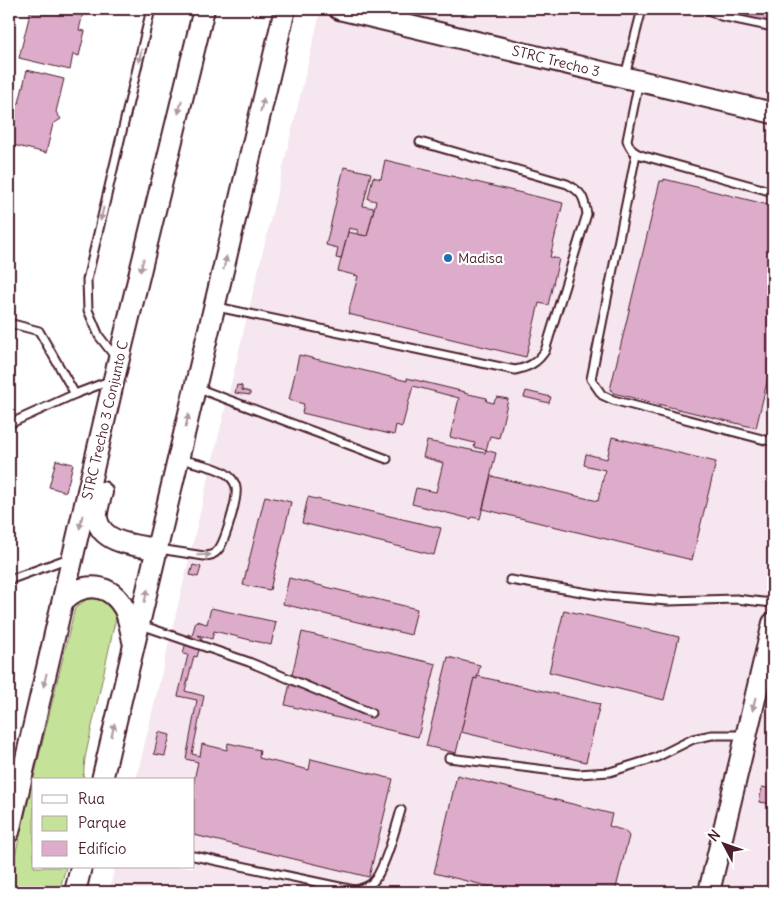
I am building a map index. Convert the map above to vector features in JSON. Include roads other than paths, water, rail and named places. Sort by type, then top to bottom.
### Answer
[{"type":"main road","name":"STRC Trecho 3 Conjunto C","points":[[9,832],[115,377],[204,9]]},
{"type":"main road","points":[[102,778],[133,643],[286,9]]},
{"type":"main road","name":"STRC Trecho 3","points":[[340,9],[773,113]]},
{"type":"main road","points":[[115,377],[116,416],[114,438],[96,517],[100,527],[108,536],[120,542],[156,549]]},
{"type":"main road","points":[[63,601],[78,589],[90,586],[111,593],[125,611],[133,643]]},
{"type":"main road","points":[[709,892],[770,644],[773,622]]},
{"type":"main road","points":[[75,892],[81,868]]},
{"type":"lane","points":[[9,424],[115,377],[88,310],[87,280],[151,9]]},
{"type":"lane","points":[[642,9],[632,79],[627,140],[630,149],[636,154],[773,192]]},
{"type":"lane","points":[[707,9],[721,16],[773,27]]},
{"type":"lane","points":[[214,306],[515,370],[528,368],[545,351],[587,214],[585,201],[578,190],[567,184],[420,142]]},
{"type":"lane","points":[[636,154],[592,379],[602,395],[612,400],[773,442]]},
{"type":"lane","points":[[9,323],[39,331],[75,394]]},
{"type":"lane","points":[[195,388],[387,459]]},
{"type":"lane","points":[[156,549],[204,556],[216,552],[224,542],[237,495],[236,486],[230,476],[219,470],[178,459]]},
{"type":"lane","points":[[9,580],[74,557]]},
{"type":"lane","points":[[510,580],[606,596],[668,601],[736,599],[773,603]]},
{"type":"lane","points":[[138,624],[249,662],[371,713]]},
{"type":"lane","points":[[449,758],[578,774],[610,772],[655,758],[693,739],[712,735],[747,735]]},
{"type":"lane","points":[[195,856],[354,890],[365,888],[373,882],[380,871],[402,810]]},
{"type":"place","name":"Madisa","points":[[448,258]]}]
